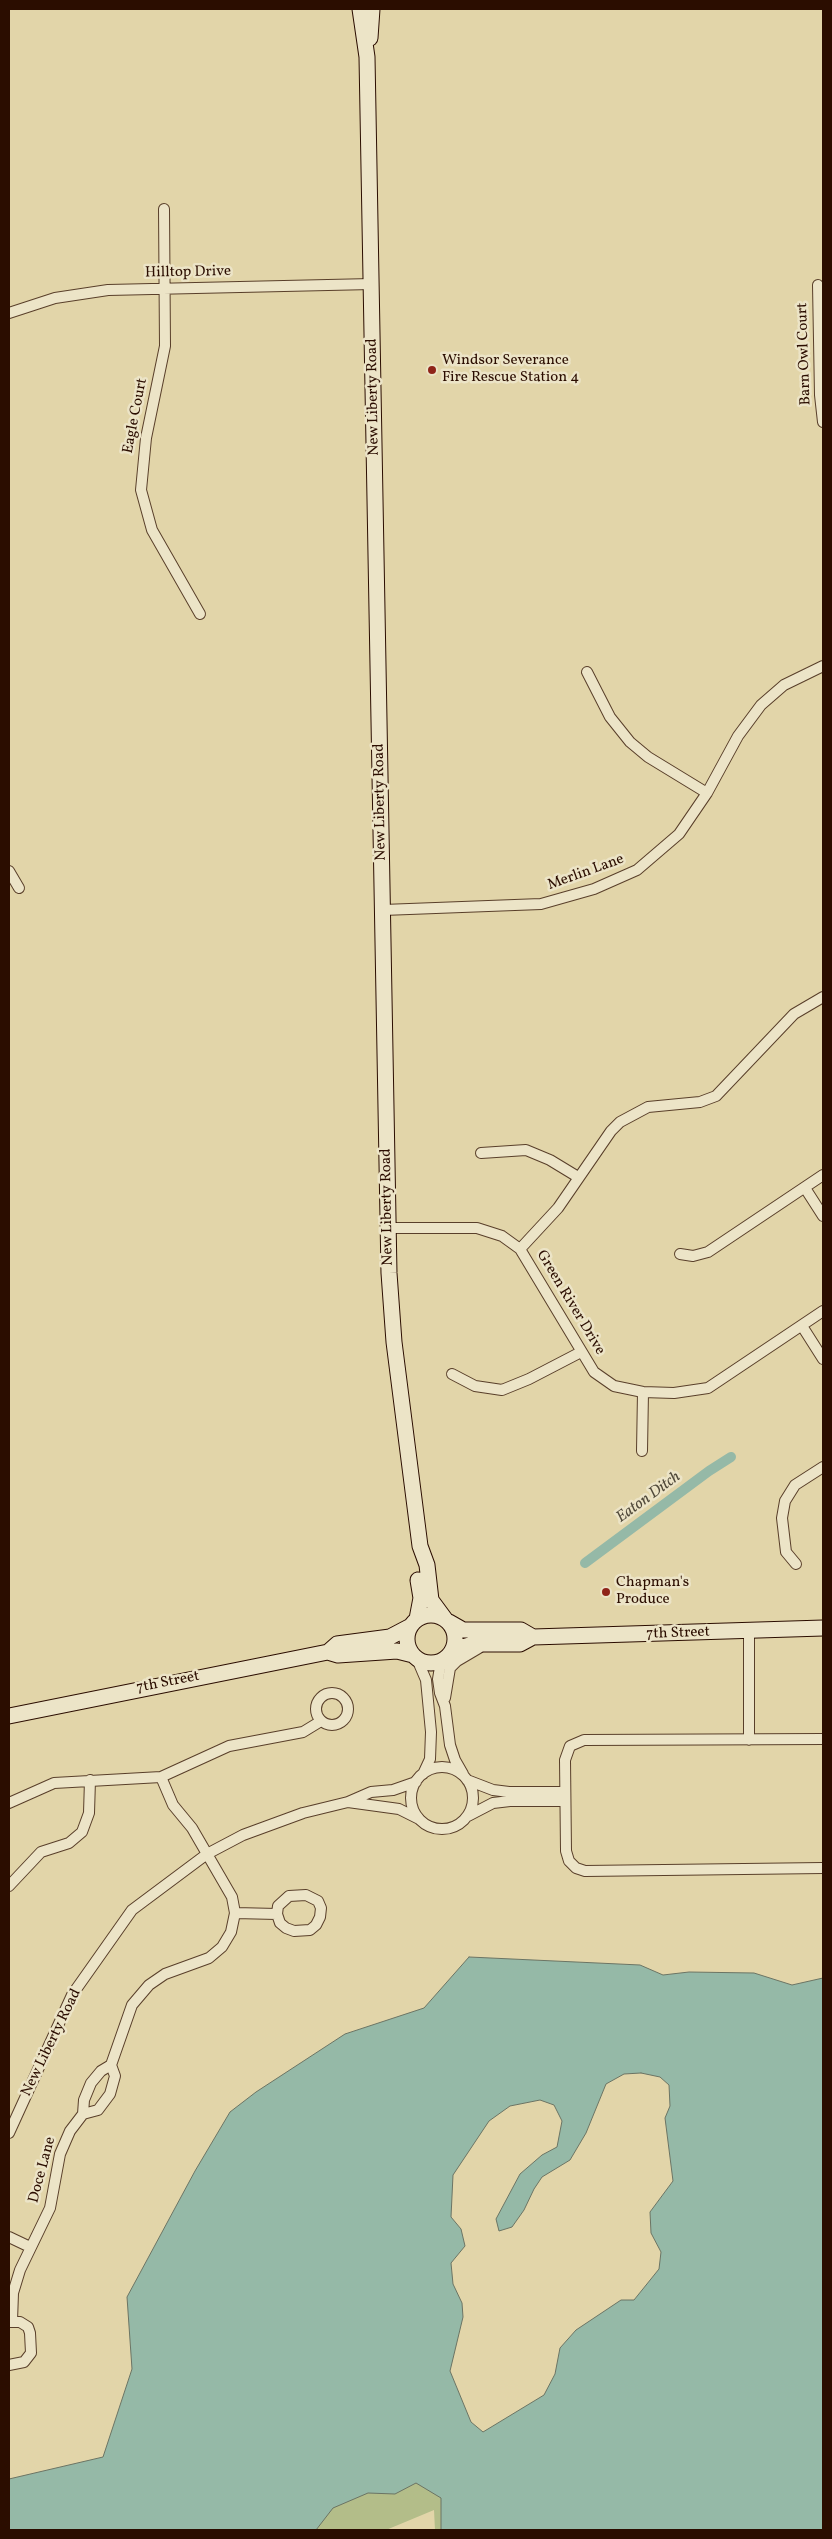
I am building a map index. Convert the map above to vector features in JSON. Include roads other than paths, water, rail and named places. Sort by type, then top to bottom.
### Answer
[{"type":"street","name":"New Liberty Road","points":[[360,9],[367,56],[391,1308],[420,1546],[427,1565],[431,1600],[447,1620]]},
{"type":"street","name":"New Liberty Road","points":[[367,56],[372,9]]},
{"type":"street","name":"Eagle Court","points":[[164,209],[165,346],[146,438],[141,490],[146,513],[155,537],[200,614]]},
{"type":"street","name":"Hilltop Drive","points":[[9,313],[75,294],[108,290],[372,284]]},
{"type":"street","name":"Barn Owl Court","points":[[818,285],[820,396],[823,422]]},
{"type":"street","name":"Merlin Lane","points":[[383,910],[541,904],[594,889],[638,870],[680,834],[707,793],[738,736],[761,705],[784,685],[823,666]]},
{"type":"street","points":[[587,672],[610,717],[630,742],[648,757],[707,793]]},
{"type":"street","points":[[9,871],[20,888]]},
{"type":"street","points":[[520,1249],[558,1208],[611,1131],[620,1122],[648,1107],[700,1102],[716,1096],[794,1014],[823,997]]},
{"type":"street","points":[[481,1153],[526,1150],[550,1160],[578,1177]]},
{"type":"street","points":[[680,1254],[694,1256],[708,1252],[823,1175]]},
{"type":"street","points":[[805,1188],[823,1216]]},
{"type":"street","name":"Green River Drive","points":[[389,1228],[477,1228],[502,1236],[520,1249],[594,1372],[614,1386],[644,1392],[674,1393],[708,1388],[823,1311]]},
{"type":"street","points":[[802,1326],[823,1359]]},
{"type":"street","points":[[452,1374],[475,1386],[502,1390],[530,1379],[581,1352]]},
{"type":"street","points":[[642,1451],[644,1392]]},
{"type":"street","points":[[796,1564],[786,1552],[782,1518],[784,1501],[795,1484],[823,1467]]},
{"type":"street","name":"New Liberty Road","points":[[413,1623],[421,1598],[417,1567],[420,1546]]},
{"type":"street","points":[[445,1706],[440,1693],[438,1679],[440,1667],[449,1654],[455,1638],[447,1620],[428,1614],[413,1623],[407,1639],[426,1680],[432,1732],[430,1759],[420,1778],[412,1801],[421,1819],[433,1827],[448,1828],[462,1822],[473,1802],[471,1787],[455,1760],[450,1745],[445,1706],[446,1685],[450,1668],[462,1657],[486,1644]]},
{"type":"street","name":"7th Street","points":[[447,1620],[463,1630],[521,1630],[533,1637]]},
{"type":"street","name":"7th Street","points":[[328,1652],[337,1644],[390,1637],[413,1623]]},
{"type":"street","name":"7th Street","points":[[449,1654],[466,1645],[520,1644],[533,1637],[823,1628]]},
{"type":"street","points":[[748,1631],[749,1740]]},
{"type":"street","name":"7th Street","points":[[9,1716],[328,1652],[338,1655],[397,1651],[415,1657]]},
{"type":"street","points":[[415,1657],[428,1663],[449,1654]]},
{"type":"street","points":[[9,1803],[54,1783],[90,1780],[139,1780],[161,1777],[229,1746],[303,1732],[321,1721]]},
{"type":"street","points":[[823,1739],[577,1742],[567,1752],[566,1796],[566,1850],[569,1861],[576,1868],[585,1871],[823,1868]]},
{"type":"street","points":[[420,1778],[440,1767],[449,1768],[493,1790],[566,1796]]},
{"type":"street","points":[[161,1777],[173,1805],[192,1828],[232,1896],[235,1913],[277,1914]]},
{"type":"street","name":"New Liberty Road","points":[[9,2133],[72,1995],[132,1910],[207,1854],[243,1835],[278,1821],[348,1802],[370,1792],[392,1790],[420,1778]]},
{"type":"street","points":[[9,1886],[41,1852],[69,1843],[82,1832],[89,1813],[90,1780]]},
{"type":"street","points":[[467,1816],[492,1803],[566,1796]]},
{"type":"street","name":"New Liberty Road","points":[[348,1802],[399,1809],[421,1819]]},
{"type":"street","points":[[290,1896],[312,1896],[321,1908],[320,1917],[316,1925],[310,1930],[294,1931],[286,1928],[280,1924],[277,1914],[278,1906],[290,1896]]},
{"type":"street","name":"Doce Lane","points":[[83,2114],[98,2110],[110,2094],[115,2076],[111,2066],[132,2006],[149,1985],[165,1974],[209,1958],[222,1947],[231,1932],[235,1913]]},
{"type":"street","name":"Doce Lane","points":[[9,2365],[24,2362],[31,2353],[28,2327],[20,2322],[10,2321],[13,2293],[30,2247],[50,2208],[60,2154],[70,2131],[83,2114],[84,2100],[91,2083],[101,2071],[111,2066]]},
{"type":"street","points":[[9,2237],[30,2247]]},
{"type":"waterway","name":"Eaton Ditch","points":[[585,1563],[709,1471],[731,1457]]},
{"type":"place","name":"Windsor Severance Fire Rescue Station 4","points":[[432,370]]},
{"type":"place","name":"Chapman's Produce","points":[[606,1592]]}]
